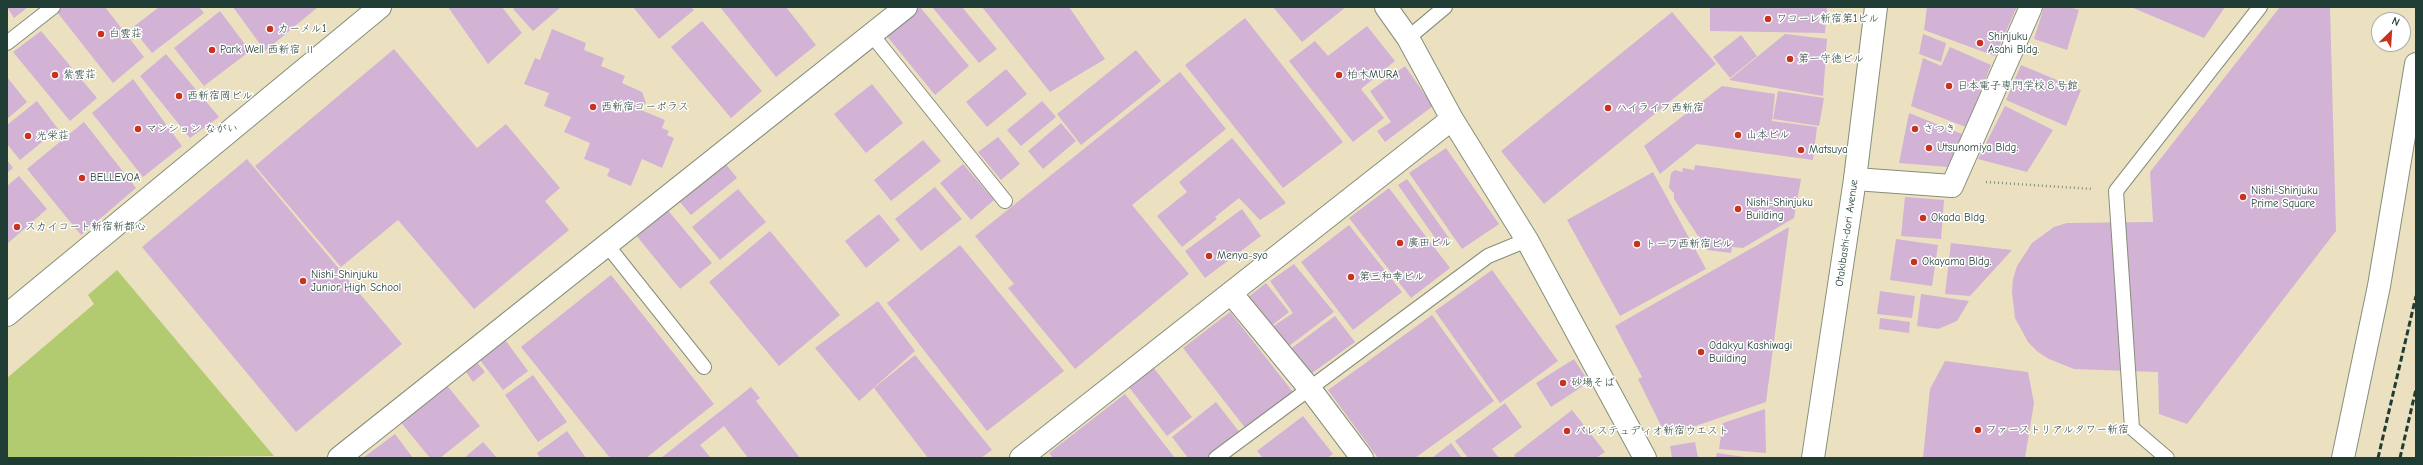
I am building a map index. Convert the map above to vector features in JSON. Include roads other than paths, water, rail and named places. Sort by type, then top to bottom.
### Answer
[{"type":"street","points":[[7,315],[380,7]]},
{"type":"street","points":[[339,458],[906,7]]},
{"type":"street","points":[[1386,7],[1408,38],[1452,119],[1527,240],[1641,456]]},
{"type":"street","name":"Otakibashi-dori Avenue","points":[[1813,458],[1855,179],[1876,7]]},
{"type":"street","points":[[1855,179],[1952,186],[2031,7]]},
{"type":"street","points":[[2343,458],[2379,286],[2416,64]]},
{"type":"street","points":[[1020,458],[1452,119]]},
{"type":"street","points":[[1231,293],[1310,389],[1362,458]]},
{"type":"lane","points":[[7,43],[53,7]]},
{"type":"lane","points":[[1408,38],[1445,7]]},
{"type":"lane","points":[[2167,458],[2132,428],[2116,191],[2260,7]]},
{"type":"lane","points":[[872,34],[1005,201]]},
{"type":"lane","points":[[1216,458],[1488,256],[1527,240]]},
{"type":"lane","points":[[607,245],[704,367]]},
{"type":"railway","points":[[2378,458],[2416,296]]},
{"type":"railway","points":[[2400,458],[2416,389]]},
{"type":"place","name":"ワコーレ新宿第1ビル","points":[[1768,19]]},
{"type":"place","name":"カーメル1","points":[[270,29]]},
{"type":"place","name":"白雲荘","points":[[101,34]]},
{"type":"place","name":"Shinjuku Asahi Bldg.","points":[[1980,43]]},
{"type":"place","name":"Park Well 西新宿 Ⅱ","points":[[212,50]]},
{"type":"place","name":"第一守徳ビル","points":[[1790,59]]},
{"type":"place","name":"紫雲荘","points":[[55,75]]},
{"type":"place","name":"柏木MURA","points":[[1339,75]]},
{"type":"place","name":"日本電子専門学校８号館","points":[[1949,86]]},
{"type":"place","name":"西新宿岡ビル","points":[[179,96]]},
{"type":"place","name":"西新宿コーポラス","points":[[593,107]]},
{"type":"place","name":"ハイライフ西新宿","points":[[1608,108]]},
{"type":"place","name":"マンション ながい","points":[[138,129]]},
{"type":"place","name":"さつき","points":[[1915,129]]},
{"type":"place","name":"山本ビル","points":[[1738,135]]},
{"type":"place","name":"光栄荘","points":[[28,136]]},
{"type":"place","name":"Utsunomiya Bldg.","points":[[1929,148]]},
{"type":"place","name":"Matsuya","points":[[1801,150]]},
{"type":"place","name":"BELLEVOA","points":[[82,178]]},
{"type":"place","name":"Nishi-Shinjuku Prime Square","points":[[2243,197]]},
{"type":"place","name":"Nishi-Shinjuku Building","points":[[1738,209]]},
{"type":"place","name":"Okada Bldg.","points":[[1923,218]]},
{"type":"place","name":"スカイコート新宿新都心","points":[[17,227]]},
{"type":"place","name":"廣田ビル","points":[[1400,243]]},
{"type":"place","name":"トーワ西新宿ビル","points":[[1637,244]]},
{"type":"place","name":"Menya-syo","points":[[1209,256]]},
{"type":"place","name":"Okayama Bldg.","points":[[1914,262]]},
{"type":"place","name":"第三和幸ビル","points":[[1351,277]]},
{"type":"place","name":"Nishi-Shinjuku Junior High School","points":[[303,281]]},
{"type":"place","name":"Odakyu Kashiwagi Building","points":[[1701,352]]},
{"type":"place","name":"砂場そば","points":[[1563,383]]},
{"type":"place","name":"ファーストリアルタワー新宿","points":[[1978,430]]},
{"type":"place","name":"パレステュディオ新宿ウエスト","points":[[1567,431]]}]
